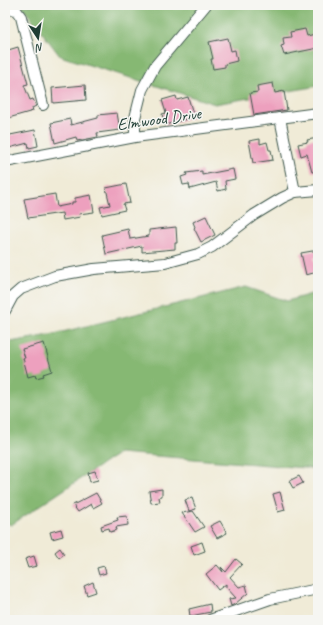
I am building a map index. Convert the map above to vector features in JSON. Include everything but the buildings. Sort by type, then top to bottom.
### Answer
[{"type":"street","points":[[135,137],[136,118],[142,90],[155,66],[206,5]]},
{"type":"street","points":[[5,9],[16,10],[21,17],[43,105]]},
{"type":"street","name":"Elmwood Drive","points":[[5,162],[135,137],[318,113]]},
{"type":"street","points":[[280,118],[295,192]]},
{"type":"street","points":[[5,311],[14,296],[21,289],[55,276],[94,269],[165,263],[198,254],[212,247],[254,215],[295,192],[318,190]]},
{"type":"street","points":[[210,620],[270,599],[318,589]]},
{"type":"green space","points":[[21,5],[318,5],[318,86],[215,104],[60,56]]},
{"type":"green space","points":[[246,287],[287,301],[318,292],[318,469],[119,453],[11,525],[5,522],[5,343],[50,335]]}]
